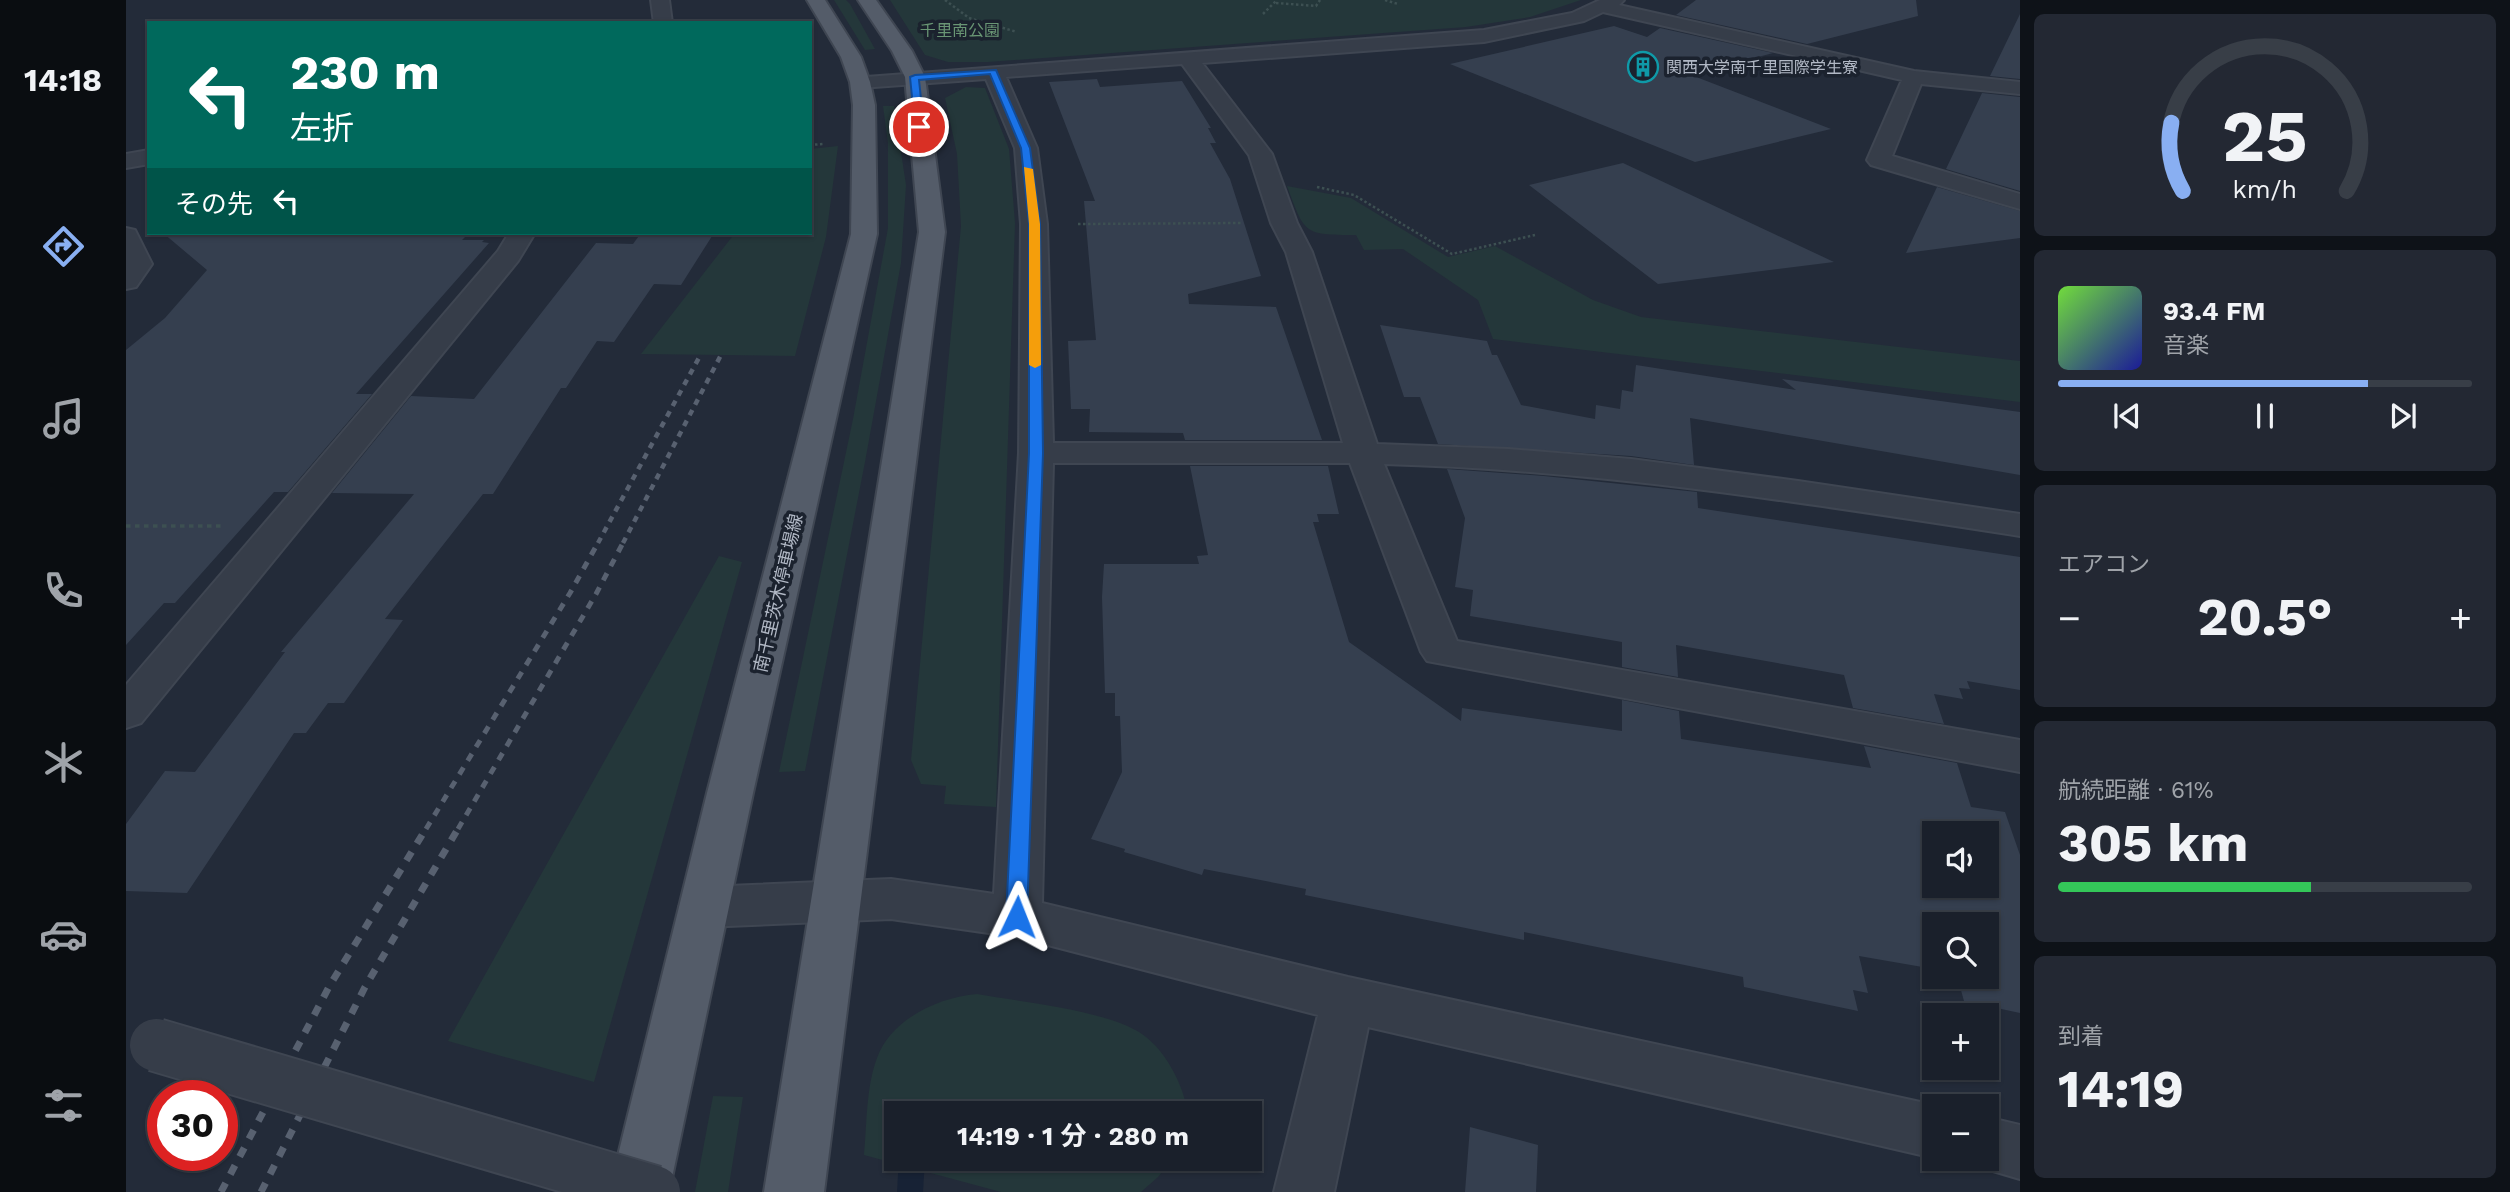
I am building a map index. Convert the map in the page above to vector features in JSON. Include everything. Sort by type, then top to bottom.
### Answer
[{"type":"main road","name":"南千里茨木停車場線","points":[[639,1192],[704,906],[864,234],[864,104],[860,82],[851,57],[816,0]]},
{"type":"main road","points":[[794,1192],[932,232],[915,77],[902,51],[867,0]]},
{"type":"street","points":[[660,0],[663,21]]},
{"type":"street","points":[[860,82],[1484,36],[1539,26],[1610,3],[1914,78],[2020,88]]},
{"type":"street","points":[[1187,57],[1260,154],[1283,223],[1299,252],[1363,453],[1441,652],[2020,756]]},
{"type":"street","points":[[993,72],[1026,148],[1034,224],[1036,453],[1017,917]]},
{"type":"street","points":[[1914,78],[1879,160],[2020,202]]},
{"type":"street","points":[[126,160],[147,157]]},
{"type":"street","points":[[126,713],[509,255],[521,235]]},
{"type":"street","points":[[126,236],[139,264],[126,281]]},
{"type":"street","points":[[1036,453],[1363,453],[1575,464],[1808,493],[2020,525]]},
{"type":"street","points":[[704,906],[891,899],[1017,917],[1348,1000],[1922,1129]]},
{"type":"street","points":[[1304,1192],[1348,1000]]},
{"type":"street","points":[[141,1041],[654,1192]]},
{"type":"path","points":[[1276,3],[1316,6],[1320,0]]},
{"type":"path","points":[[1268,177],[1354,195],[1452,254],[1535,235]]},
{"type":"path","points":[[1034,224],[1283,223]]},
{"type":"path","points":[[126,526],[285,526]]},
{"type":"green space","points":[[834,0],[846,0],[850,4],[875,49],[865,50]]},
{"type":"green space","name":"千里南公園","points":[[890,0],[1581,0],[1530,17],[1466,27],[988,62],[948,62],[925,55]]},
{"type":"green space","points":[[966,87],[985,88],[1009,149],[1015,223],[996,807],[944,804],[946,786],[921,784],[911,760],[961,226],[957,154],[945,98]]},
{"type":"green space","points":[[883,106],[894,106],[906,185],[901,263],[805,771],[779,772],[853,419],[888,228],[888,143]]},
{"type":"green space","points":[[838,146],[826,237],[795,356],[641,354],[733,235],[812,235],[812,149]]},
{"type":"green space","points":[[1287,186],[1351,198],[1448,257],[1495,246],[1593,300],[1641,317],[2020,361],[2020,402],[1493,339],[1478,300],[1403,249],[1364,250],[1356,235],[1325,234],[1308,228],[1298,214]]},
{"type":"green space","points":[[719,556],[742,562],[594,1082],[448,1041]]},
{"type":"green space","points":[[977,994],[1038,1004],[1084,1012],[1124,1024],[1148,1039],[1165,1057],[1185,1101],[884,1101],[884,1160],[864,1155],[873,1069],[884,1044],[893,1032],[918,1012],[962,996]]},
{"type":"green space","points":[[713,1096],[743,1097],[728,1192],[695,1192]]},
{"type":"green space","points":[[923,1171],[1163,1171],[1141,1192],[1001,1192]]},
{"type":"building","points":[[1696,0],[1916,0],[1918,16],[1807,44],[1676,15]]},
{"type":"building","points":[[2020,14],[2020,79],[1990,76]]},
{"type":"building","points":[[1614,26],[1647,37],[1660,28],[1773,53],[1691,75],[1831,129],[1695,162],[1450,64]]},
{"type":"building","points":[[1097,79],[1100,87],[1182,81],[1211,128],[1208,128],[1216,143],[1210,143],[1230,179],[1261,276],[1188,294],[1189,304],[1276,307],[1322,440],[1185,440],[1183,433],[1089,432],[1090,409],[1071,409],[1068,341],[1096,340],[1084,201],[1095,201],[1049,82]]},
{"type":"building","points":[[1982,93],[2020,97],[2020,191],[1946,169]]},
{"type":"building","points":[[1623,163],[1834,262],[1658,284],[1529,185]]},
{"type":"building","points":[[1937,187],[2020,211],[2020,238],[1906,253]]},
{"type":"building","points":[[165,235],[467,235],[462,240],[484,240],[482,242],[489,243],[356,394],[372,394],[288,492],[274,492],[175,603],[164,603],[126,645],[126,350],[165,318],[207,270]]},
{"type":"building","points":[[640,235],[713,235],[681,285],[654,284],[614,342],[597,341],[566,388],[561,388],[493,494],[483,494],[385,619],[403,620],[344,703],[328,703],[306,733],[294,733],[187,893],[126,891],[126,824],[165,771],[195,772],[285,652],[281,652],[414,494],[332,493],[411,396],[474,399],[596,243],[633,244]]},
{"type":"building","points":[[1380,325],[1487,341],[1492,355],[1497,355],[1521,405],[1595,419],[1596,405],[1620,409],[1622,390],[1633,392],[1636,365],[1796,390],[1782,379],[2020,412],[2020,475],[1690,418],[1694,465],[1631,456],[1438,444],[1420,397],[1404,397]]},
{"type":"building","points":[[1190,466],[1328,466],[1339,514],[1317,514],[1319,522],[1313,522],[1349,642],[1461,721],[1462,708],[1622,731],[1622,700],[1679,711],[1681,739],[1871,768],[1864,746],[1957,763],[1971,807],[2005,812],[2020,855],[2020,1013],[1999,1008],[1999,1003],[1964,1001],[1961,989],[1999,989],[1999,912],[1922,912],[1922,967],[1859,956],[1868,993],[1853,990],[1858,1011],[1744,987],[1743,977],[1524,932],[1524,940],[1305,895],[1306,889],[1204,869],[1202,875],[1124,852],[1125,849],[1091,839],[1122,772],[1120,716],[1115,716],[1115,693],[1105,693],[1102,597],[1104,564],[1199,564],[1197,556],[1208,555]]},
{"type":"building","points":[[1447,469],[1697,492],[1698,508],[2020,557],[2020,690],[1967,681],[1970,689],[1959,688],[1963,699],[1934,694],[1944,724],[1853,708],[1844,675],[1676,645],[1678,677],[1622,667],[1622,642],[1470,616],[1473,590],[1455,587],[1465,518]]},
{"type":"building","points":[[1470,1127],[1538,1145],[1536,1192],[1465,1192]]},
{"type":"waterway","points":[[910,1192],[911,1171]]},
{"type":"railway","points":[[598,543],[701,354]]},
{"type":"railway","points":[[623,543],[721,355]]},
{"type":"railway","points":[[426,829],[599,541]]},
{"type":"railway","points":[[458,829],[596,594],[624,541]]},
{"type":"railway","points":[[221,1192],[330,985],[427,827]]},
{"type":"railway","points":[[261,1192],[365,987],[459,827]]},
{"type":"slow traffic","points":[[1028,169],[1034,224],[1035,365]]},
{"type":"place","name":"関西大学南千里国際学生寮","points":[[1643,67]]},
{"type":"route","points":[[919,127],[915,77],[993,72],[1026,148],[1034,224],[1036,453],[1017,917]]}]
